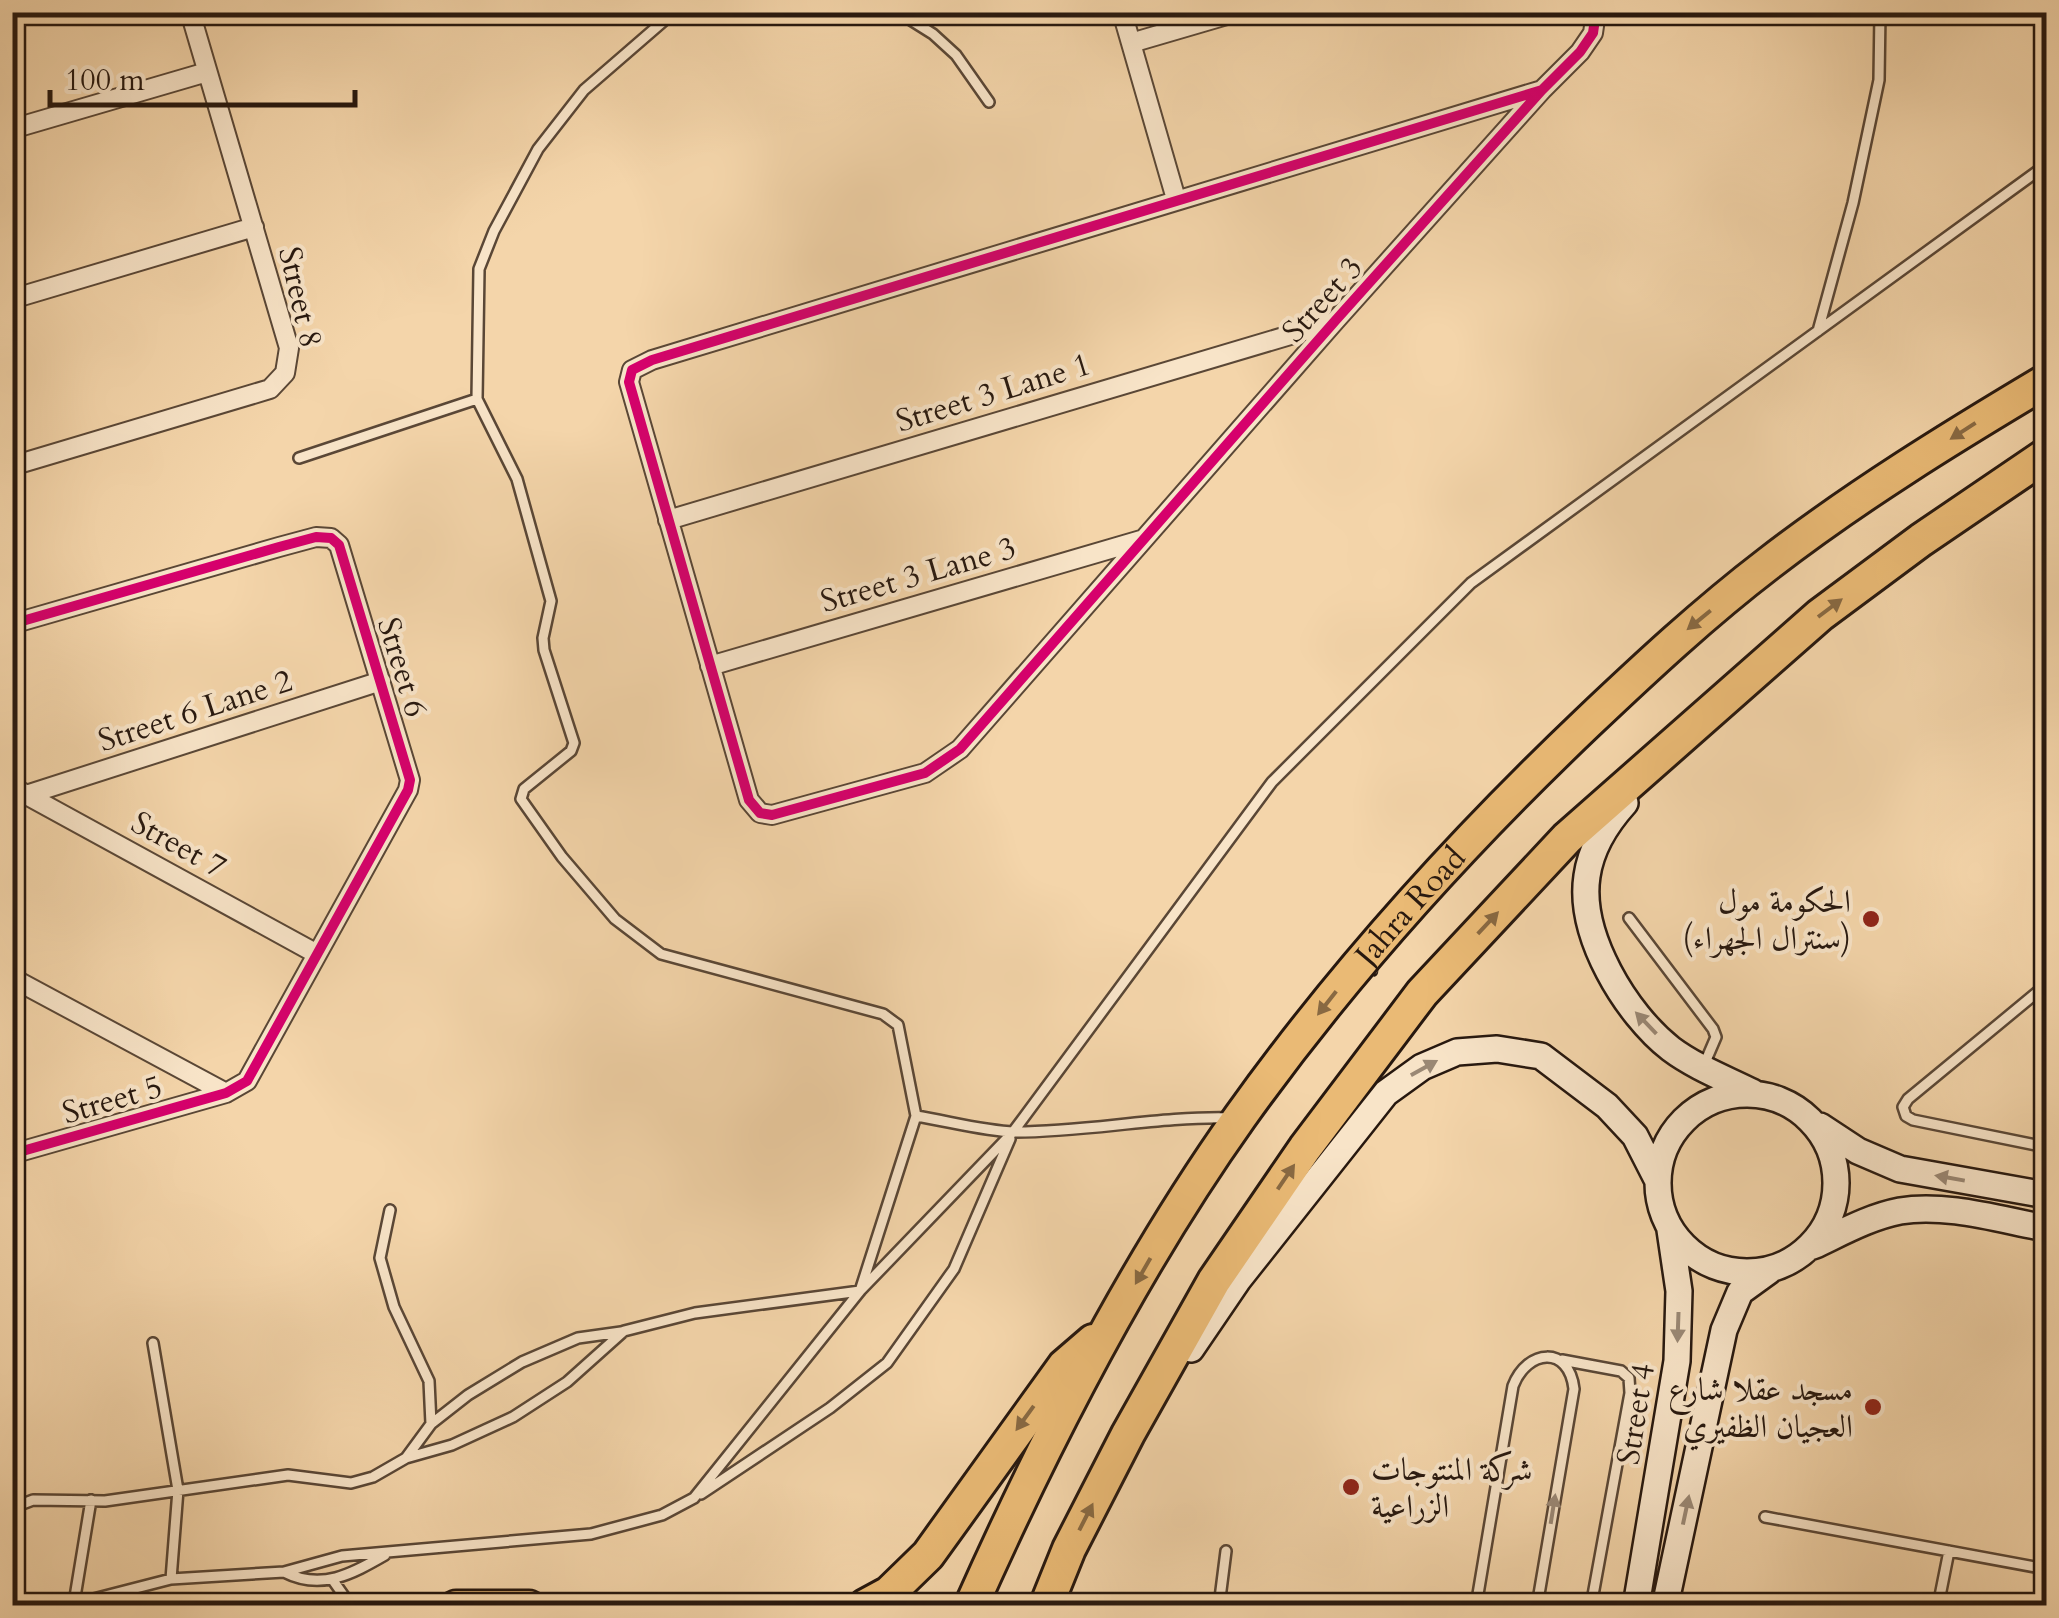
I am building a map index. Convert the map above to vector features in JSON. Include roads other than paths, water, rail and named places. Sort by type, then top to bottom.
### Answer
[{"type":"highway","name":"Jahra Road","points":[[971,1606],[1021,1496],[1160,1242],[1239,1118],[1369,949],[1516,791],[1680,635],[1815,531],[2046,380]]},
{"type":"highway","name":"Jahra Road","points":[[1046,1606],[1108,1474],[1214,1281],[1306,1148],[1422,993],[1567,838],[1820,615],[1920,540],[2046,455]]},
{"type":"highway","points":[[865,1606],[889,1593],[928,1556],[1064,1366],[1115,1321]]},
{"type":"main road","points":[[456,1606],[529,1606]]},
{"type":"street","name":"Street 8","points":[[12,466],[238,400],[279,383],[288,362],[289,348],[190,12]]},
{"type":"street","points":[[1122,12],[1176,199]]},
{"type":"street","points":[[1131,43],[1236,12]]},
{"type":"street","points":[[1542,90],[1580,52],[1593,33],[1596,12]]},
{"type":"street","points":[[12,129],[208,72]]},
{"type":"street","name":"Street 3","points":[[1542,90],[946,762],[925,773],[772,816],[760,813],[749,800],[710,666],[629,382],[632,370],[652,360],[1542,90]]},
{"type":"street","points":[[12,299],[254,227]]},
{"type":"street","name":"Street 3 Lane 1","points":[[668,520],[1335,321]]},
{"type":"street","name":"Street 6","points":[[12,624],[316,537],[331,538],[339,545],[410,780],[408,790],[247,1080],[226,1093]]},
{"type":"street","name":"Street 3 Lane 3","points":[[710,666],[1142,540]]},
{"type":"street","name":"Street 6 Lane 2","points":[[19,791],[382,681]]},
{"type":"street","points":[[1724,700],[1606,824],[1586,879],[1589,916],[1611,976],[1637,1015],[1672,1049],[1757,1094]]},
{"type":"street","name":"Street 7","points":[[19,791],[317,954]]},
{"type":"street","name":"Street 5","points":[[12,978],[226,1093]]},
{"type":"street","points":[[1108,1474],[1238,1280],[1285,1218],[1386,1093],[1422,1068],[1457,1052],[1497,1049],[1541,1056],[1608,1106],[1635,1136],[1657,1179]]},
{"type":"street","name":"Street 5","points":[[12,1154],[226,1093]]},
{"type":"street","points":[[2046,1195],[1883,1164],[1778,1098],[1757,1094],[1728,1096],[1700,1106],[1678,1126],[1664,1151],[1657,1179],[1660,1206],[1670,1230],[1691,1253],[1718,1268],[1749,1272],[1780,1266],[1808,1248],[1871,1219],[1913,1209],[2046,1228]]},
{"type":"street","points":[[1808,1248],[1826,1226],[1835,1200],[1836,1172],[1829,1145],[1813,1122]]},
{"type":"street","name":"Street 4","points":[[1636,1606],[1677,1361],[1679,1291],[1670,1230]]},
{"type":"street","name":"Street 4","points":[[1665,1606],[1732,1303],[1752,1281],[1780,1266]]},
{"type":"lane","points":[[674,12],[584,90],[538,150],[494,231],[479,269],[478,399],[517,479],[551,601],[544,650],[574,739],[571,751],[524,789],[523,804],[615,918],[662,954],[891,1018],[901,1034],[916,1116],[860,1291]]},
{"type":"lane","points":[[898,12],[933,34],[956,55],[988,102]]},
{"type":"lane","points":[[1818,332],[1853,204],[1879,80],[1880,12]]},
{"type":"lane","points":[[694,1498],[860,1291],[1013,1132],[1272,782],[1471,584],[2046,166]]},
{"type":"lane","points":[[299,458],[478,399]]},
{"type":"lane","points":[[1629,918],[1714,1029],[1716,1038],[1703,1067]]},
{"type":"lane","points":[[2046,985],[1903,1107],[1906,1116],[1913,1120],[2046,1147]]},
{"type":"lane","points":[[916,1116],[1013,1132],[1142,1124],[1182,1117],[1239,1118]]},
{"type":"lane","points":[[91,1500],[70,1604],[171,1579],[284,1572],[342,1556],[591,1534],[662,1515],[830,1408],[887,1363],[954,1269],[1013,1132]]},
{"type":"lane","points":[[390,1210],[380,1258],[394,1307],[429,1380],[431,1424]]},
{"type":"lane","points":[[406,1458],[431,1424],[468,1394],[522,1362],[578,1338],[695,1313],[860,1291]]},
{"type":"lane","points":[[12,1508],[33,1500],[91,1500],[288,1476],[351,1483],[513,1417],[566,1382],[624,1331]]},
{"type":"lane","points":[[153,1343],[178,1490],[171,1579]]},
{"type":"lane","points":[[1476,1606],[1513,1386],[1527,1363],[1541,1357],[1621,1370],[1630,1378],[1591,1606]]},
{"type":"lane","points":[[1537,1606],[1574,1389],[1572,1376],[1558,1359]]},
{"type":"lane","points":[[1765,1517],[2046,1569]]},
{"type":"lane","points":[[1219,1606],[1226,1551]]},
{"type":"lane","points":[[1938,1606],[1949,1551]]},
{"type":"lane","points":[[284,1572],[300,1580],[332,1579],[350,1575],[387,1553]]},
{"type":"lane","points":[[332,1579],[352,1606]]},
{"type":"place","name":"الحكومة مول (سنترال الجهراء)","points":[[1871,919]]},
{"type":"place","name":"مسجد عقلا شارع العجيان الظفيري","points":[[1873,1407]]},
{"type":"place","name":"شركة المنتوجات الزراعية","points":[[1351,1487]]}]
